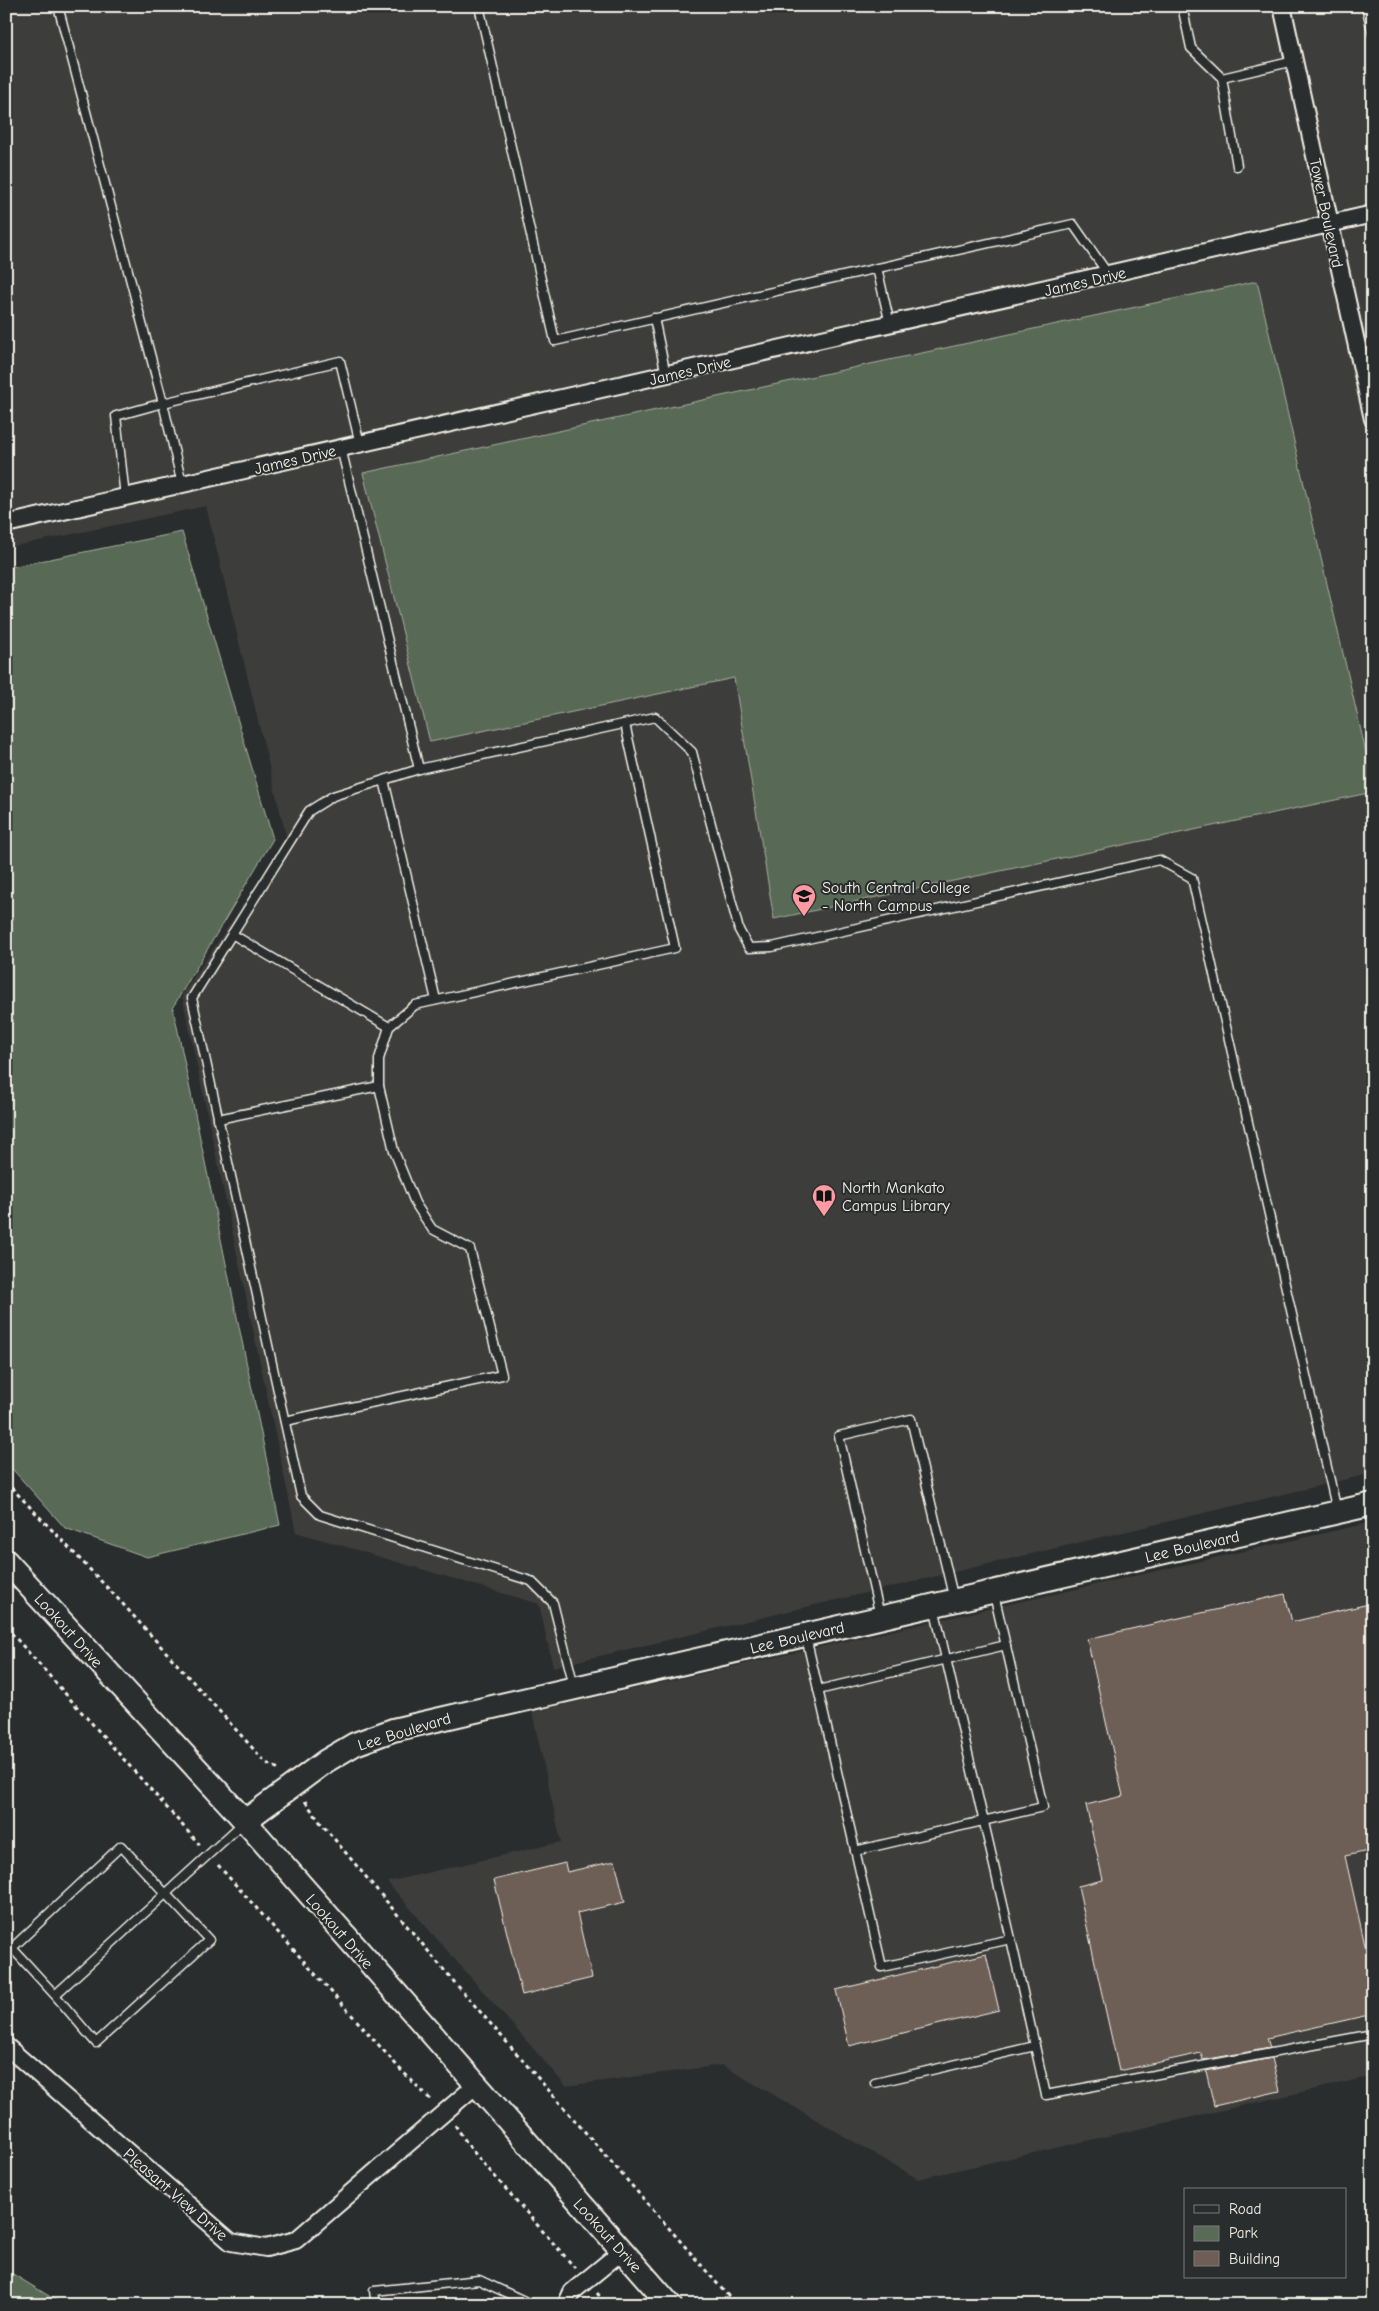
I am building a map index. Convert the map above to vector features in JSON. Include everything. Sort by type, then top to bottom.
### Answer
[{"type":"street","name":"Tower Boulevard","points":[[1282,6],[1328,223],[1373,419]]},
{"type":"street","name":"James Drive","points":[[6,524],[1373,214]]},
{"type":"street","name":"Lee Boulevard","points":[[245,1821],[293,1784],[355,1744],[393,1730],[1373,1504]]},
{"type":"street","name":"Lookout Drive","points":[[6,1561],[245,1821],[475,2086],[670,2305]]},
{"type":"street","name":"Pleasant View Drive","points":[[6,2046],[231,2242],[266,2248],[296,2240],[475,2086]]},
{"type":"street","points":[[566,2305],[572,2292],[622,2251]]},
{"type":"lane","points":[[58,6],[163,403],[182,484]]},
{"type":"lane","points":[[479,6],[555,341],[1073,224],[1109,275]]},
{"type":"lane","points":[[1182,6],[1191,48],[1222,78],[1237,166]]},
{"type":"lane","points":[[1366,6],[1373,34]]},
{"type":"lane","points":[[1222,78],[1294,61]]},
{"type":"lane","points":[[877,268],[890,325]]},
{"type":"lane","points":[[654,318],[666,375]]},
{"type":"lane","points":[[125,497],[116,416],[340,360],[360,444]]},
{"type":"lane","points":[[341,448],[419,769]]},
{"type":"lane","points":[[574,1688],[553,1603],[531,1581],[320,1515],[301,1496],[192,998],[309,811],[332,796],[419,769],[655,717],[692,752],[739,930],[749,948],[772,948],[1159,860],[1192,878],[1337,1512]]},
{"type":"lane","points":[[284,1421],[502,1375],[470,1249],[432,1229],[416,1203],[394,1151],[379,1086],[379,1059],[389,1027],[415,1005],[675,948],[625,724]]},
{"type":"lane","points":[[384,780],[436,1000]]},
{"type":"lane","points":[[232,934],[389,1027]]},
{"type":"lane","points":[[218,1118],[379,1086]]},
{"type":"lane","points":[[880,1618],[839,1436],[912,1419],[944,1603],[946,1659],[1046,2096],[1373,2034]]},
{"type":"lane","points":[[855,1851],[1044,1807],[994,1592]]},
{"type":"lane","points":[[805,1635],[882,1967],[1011,1939]]},
{"type":"lane","points":[[818,1690],[1006,1646]]},
{"type":"lane","points":[[55,1995],[245,1821]]},
{"type":"lane","points":[[121,1846],[209,1940],[96,2043],[55,1995],[12,1948],[121,1846]]},
{"type":"lane","points":[[875,2083],[1035,2046]]},
{"type":"lane","points":[[376,2305],[374,2291],[479,2280],[534,2305]]},
{"type":"path","points":[[6,1482],[121,1602],[266,1762],[278,1768],[293,1784],[320,1822],[449,1976],[736,2305]]},
{"type":"path","points":[[6,1627],[400,2069],[459,2129],[470,2150],[607,2305]]},
{"type":"shaded area","name":"South Central College - North Campus","points":[[6,6],[1373,6],[1373,1473],[553,1667],[539,1604],[296,1532],[182,995],[287,840],[206,506],[6,548]]},
{"type":"shaded area","points":[[1373,1522],[1373,2076],[918,2179],[722,2065],[566,2086],[387,1882],[561,1842],[532,1712]]},
{"type":"green space","points":[[1257,281],[1373,783],[1373,792],[774,919],[734,678],[430,742],[363,473]]},
{"type":"green space","points":[[182,532],[273,839],[173,1007],[280,1525],[147,1557],[65,1528],[6,1462],[6,568]]},
{"type":"green space","points":[[6,2270],[64,2305],[6,2305]]},
{"type":"building","points":[[1285,1594],[1292,1622],[1373,1603],[1373,1850],[1345,1856],[1373,1981],[1373,2014],[1267,2038],[1270,2048],[1203,2060],[1201,2053],[1119,2071],[1078,1886],[1103,1880],[1086,1805],[1123,1796],[1087,1639]]},
{"type":"building","points":[[615,1861],[625,1902],[577,1913],[592,1978],[522,1995],[494,1880],[565,1863],[567,1872]]},
{"type":"building","points":[[986,1954],[999,2010],[849,2046],[836,1990]]},
{"type":"building","points":[[1272,2058],[1280,2091],[1214,2106],[1206,2071]]},
{"type":"place","name":"South Central College - North Campus","points":[[804,917]]},
{"type":"place","name":"North Mankato Campus Library","points":[[824,1217]]}]
